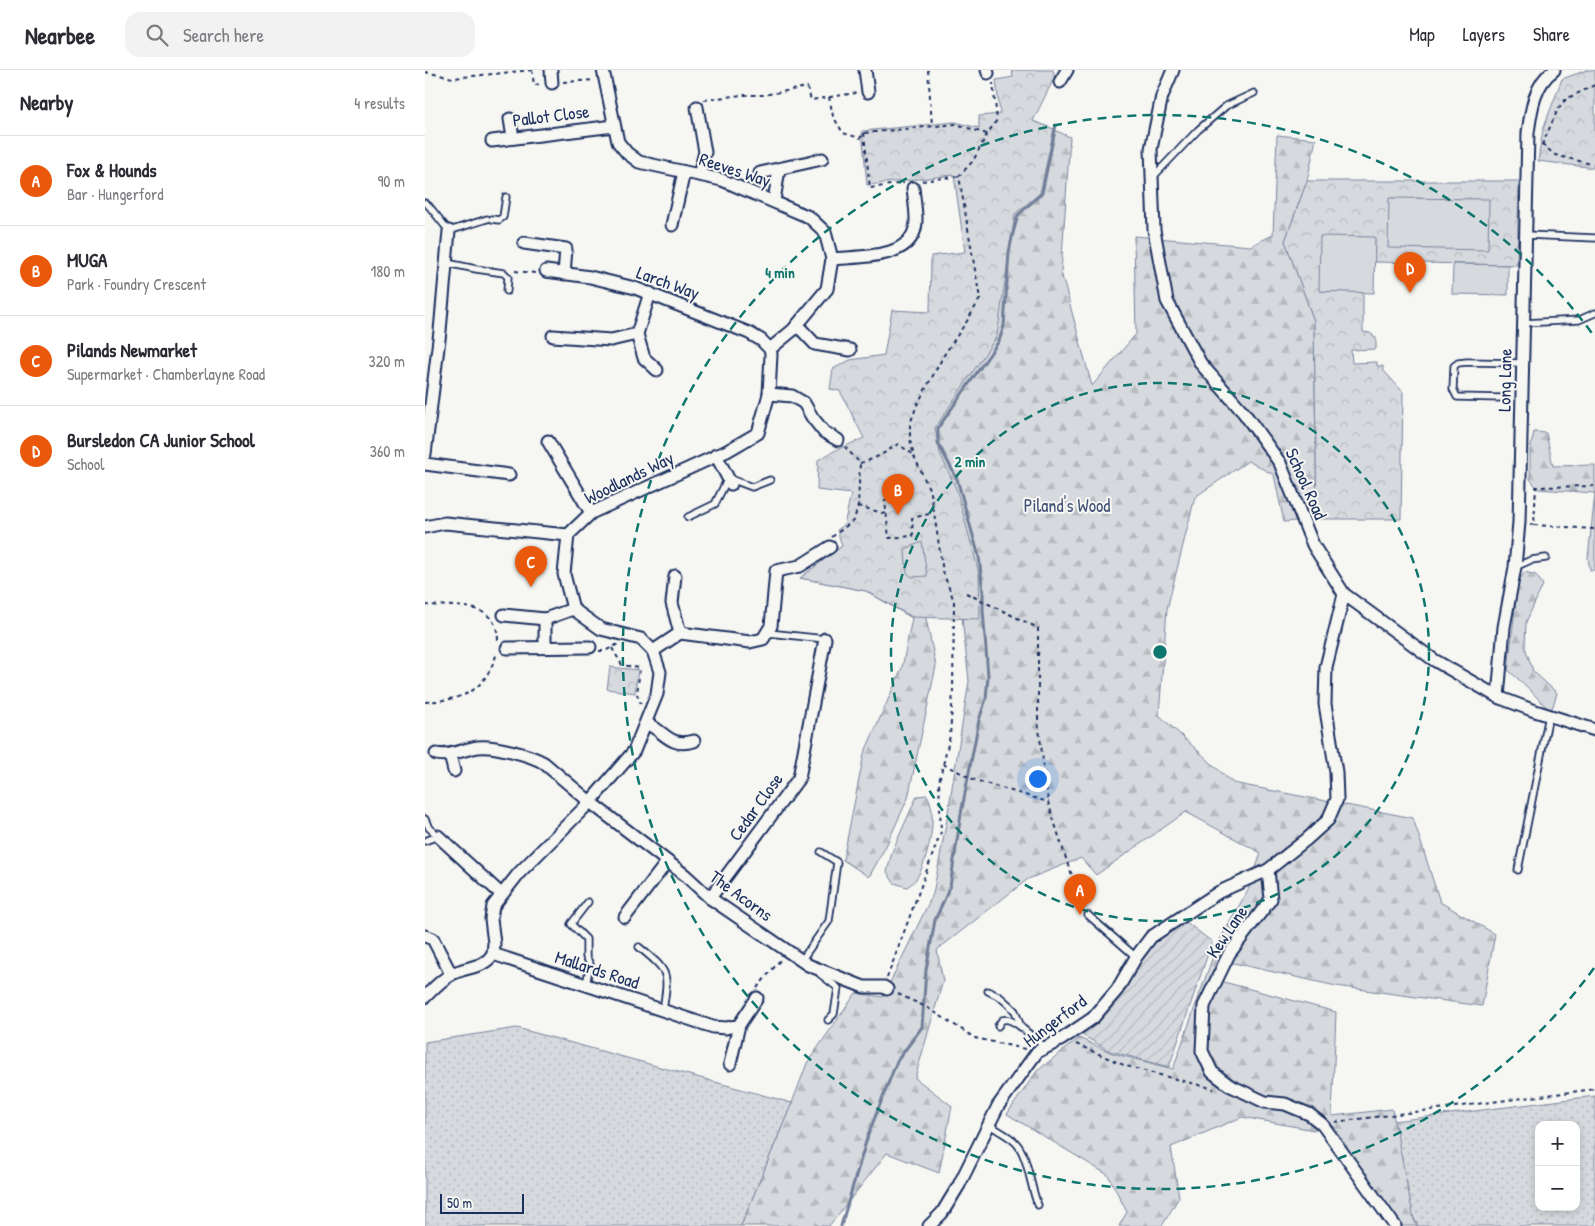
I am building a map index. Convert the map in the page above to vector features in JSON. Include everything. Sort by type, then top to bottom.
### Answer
[{"type":"street","points":[[551,70],[552,83]]},
{"type":"street","name":"Reeves Way","points":[[603,70],[619,142],[627,153],[639,162],[722,180],[809,217],[825,232],[832,259],[827,289],[797,325],[770,349]]},
{"type":"street","points":[[865,70],[868,92]]},
{"type":"street","points":[[1060,82],[1067,70]]},
{"type":"street","name":"School Road","points":[[1173,70],[1162,96],[1151,149],[1154,230],[1167,301],[1201,364],[1244,413],[1281,463],[1313,545],[1344,594],[1434,660],[1498,697],[1549,716],[1595,730]]},
{"type":"street","name":"Long Lane","points":[[1498,697],[1504,627],[1515,567],[1519,522],[1528,133],[1533,102],[1539,87],[1553,70]]},
{"type":"street","points":[[697,107],[705,152],[699,175]]},
{"type":"street","points":[[510,118],[513,138]]},
{"type":"street","name":"Pallot Close","points":[[492,141],[614,126]]},
{"type":"street","name":"Reeves Way","points":[[760,173],[822,159]]},
{"type":"street","name":"Reeves Way","points":[[774,201],[779,170]]},
{"type":"street","name":"Reeves Way","points":[[672,225],[684,172]]},
{"type":"street","points":[[832,259],[892,252],[905,244],[914,233],[917,220],[913,185]]},
{"type":"street","points":[[425,454],[449,231]]},
{"type":"street","points":[[524,243],[566,249],[565,274]]},
{"type":"street","name":"Larch Way","points":[[546,271],[590,277],[650,293],[749,333],[761,340],[770,349]]},
{"type":"street","points":[[650,293],[637,334],[645,358],[657,370]]},
{"type":"street","points":[[797,325],[815,344],[850,350]]},
{"type":"street","points":[[553,336],[611,340],[637,334]]},
{"type":"street","name":"Woodlands Way","points":[[568,535],[591,512],[717,455],[758,433],[769,394],[770,349]]},
{"type":"street","points":[[769,394],[792,396],[804,403],[812,418],[824,432],[838,440]]},
{"type":"street","points":[[548,441],[591,512]]},
{"type":"street","points":[[717,455],[729,481]]},
{"type":"street","points":[[425,464],[509,475]]},
{"type":"street","points":[[425,527],[445,523],[568,535],[565,574],[573,609],[601,629],[641,639],[653,651],[659,672],[657,694],[634,751],[590,802],[519,873],[493,906],[491,919],[495,943],[493,954],[481,965],[451,974],[425,997]]},
{"type":"street","points":[[653,651],[681,634],[750,642],[763,639],[769,633],[773,618],[776,571],[799,566],[830,547]]},
{"type":"street","points":[[675,576],[672,603],[681,634]]},
{"type":"street","points":[[1268,870],[1328,820],[1337,800],[1336,772],[1325,704],[1326,668],[1344,594]]},
{"type":"street","points":[[504,615],[545,619],[573,609]]},
{"type":"street","points":[[545,619],[545,647]]},
{"type":"street","name":"Cedar Close","points":[[710,898],[799,778],[825,639]]},
{"type":"street","points":[[501,647],[590,647]]},
{"type":"street","points":[[647,720],[668,739],[684,744],[694,741]]},
{"type":"street","name":"The Acorns","points":[[450,755],[481,746],[527,755],[544,763],[710,898],[804,963],[864,987],[885,988]]},
{"type":"street","points":[[436,754],[450,755],[454,771]]},
{"type":"street","points":[[438,836],[501,894]]},
{"type":"street","points":[[625,917],[667,862]]},
{"type":"street","name":"Hungerford","points":[[929,1226],[942,1213],[959,1184],[998,1106],[1041,1050],[1062,1039],[1093,1018],[1117,990],[1151,937],[1219,892],[1268,870]]},
{"type":"street","name":"Kew Lane","points":[[1268,870],[1271,899],[1229,954],[1204,1006],[1202,1051],[1211,1072],[1229,1085],[1265,1102],[1285,1104],[1309,1114],[1322,1124],[1395,1226]]},
{"type":"street","points":[[425,936],[433,939],[451,974]]},
{"type":"street","name":"Mallards Road","points":[[493,954],[713,1027],[726,1028],[739,1025]]},
{"type":"street","points":[[730,1064],[739,1025],[757,998]]},
{"type":"lane","points":[[1152,179],[1198,130],[1226,106],[1254,94]]},
{"type":"lane","points":[[425,203],[449,231],[489,219],[499,220],[503,218],[506,197]]},
{"type":"lane","points":[[1526,235],[1595,238]]},
{"type":"lane","points":[[447,263],[507,274],[507,291]]},
{"type":"lane","points":[[1524,323],[1579,320],[1595,313]]},
{"type":"lane","points":[[1503,398],[1457,397],[1453,389],[1455,366],[1458,363],[1467,362],[1523,364]]},
{"type":"lane","points":[[688,517],[715,504],[729,481],[752,487],[770,480]]},
{"type":"lane","points":[[1515,567],[1531,560],[1546,558]]},
{"type":"lane","points":[[769,633],[825,639]]},
{"type":"lane","points":[[1518,870],[1549,716]]},
{"type":"lane","points":[[425,819],[429,828],[438,836],[425,841]]},
{"type":"lane","points":[[821,852],[837,862],[829,921],[804,963],[838,988],[834,1014],[828,1020]]},
{"type":"lane","points":[[586,985],[590,964],[585,956],[585,939],[571,924],[588,902]]},
{"type":"lane","points":[[1088,915],[1136,958]]},
{"type":"lane","points":[[639,947],[661,965],[665,973],[666,988],[663,1010]]},
{"type":"lane","points":[[988,992],[1000,997],[1015,1011],[1021,1028]]},
{"type":"lane","points":[[998,1026],[1002,1020],[1011,1020],[1041,1050]]},
{"type":"lane","points":[[988,1124],[1019,1146],[1024,1156],[1033,1194],[1038,1205]]},
{"type":"path","points":[[425,72],[453,78],[532,70]]},
{"type":"path","points":[[924,70],[927,74]]},
{"type":"path","points":[[928,70],[932,126]]},
{"type":"path","points":[[864,133],[870,188],[913,185],[959,176],[973,160],[997,120],[992,78],[988,72]]},
{"type":"path","points":[[1595,85],[1566,98],[1558,109],[1542,145],[1555,156],[1595,165]]},
{"type":"path","points":[[697,107],[696,102],[741,95],[764,95],[807,87],[811,100],[868,92]]},
{"type":"path","points":[[829,97],[833,116],[843,132],[860,138],[864,133],[956,124],[987,134]]},
{"type":"path","points":[[959,176],[980,299],[967,322],[944,354],[917,405],[910,424],[910,438],[914,456],[931,493],[943,572],[953,601],[953,692],[950,736],[939,782],[941,832],[885,988],[928,1008],[975,1038],[1041,1050]]},
{"type":"path","points":[[507,274],[513,271],[543,274],[546,271]]},
{"type":"path","points":[[830,547],[828,539],[854,520],[858,506],[860,463],[838,440]]},
{"type":"path","points":[[860,463],[874,460],[898,444],[914,456]]},
{"type":"path","points":[[1534,525],[1536,488],[1595,486]]},
{"type":"path","points":[[898,487],[885,500],[889,538],[913,536],[912,518],[934,513]]},
{"type":"path","points":[[858,506],[886,514]]},
{"type":"path","points":[[1519,522],[1534,525],[1595,529]]},
{"type":"path","points":[[966,593],[1038,628],[1038,722],[1048,802],[1069,868],[1088,915]]},
{"type":"path","points":[[425,605],[477,608],[495,624],[501,647],[480,685],[466,695],[446,700],[425,702]]},
{"type":"path","points":[[590,647],[597,651],[612,648],[621,642],[626,635]]},
{"type":"path","points":[[612,648],[622,665],[640,668],[637,694],[647,720]]},
{"type":"path","points":[[943,764],[975,780],[1048,802]]},
{"type":"path","points":[[757,998],[756,989],[787,951]]},
{"type":"path","points":[[1062,1039],[1127,1066],[1219,1090]]},
{"type":"path","points":[[1322,1124],[1595,1089]]},
{"type":"green space","points":[[1012,70],[1053,70],[1055,76],[1033,121],[1054,129],[1040,193],[1015,214],[997,336],[935,428],[940,453],[957,491],[979,573],[980,619],[912,617],[866,591],[800,578],[842,546],[837,530],[844,525],[851,494],[817,490],[818,460],[864,438],[840,391],[830,389],[833,369],[850,360],[884,355],[892,310],[930,312],[931,256],[965,252],[954,175],[867,185],[862,131],[955,122],[979,128],[979,116],[1000,114],[996,80],[1013,77]]},
{"type":"green space","points":[[1587,70],[1595,70],[1595,168],[1538,161],[1543,129],[1562,79]]},
{"type":"green space","name":"Piland's Wood","points":[[1041,124],[1070,137],[1061,272],[1092,386],[1136,334],[1134,236],[1250,246],[1273,235],[1277,135],[1316,139],[1307,181],[1285,241],[1314,321],[1317,519],[1284,522],[1274,475],[1248,461],[1195,497],[1167,609],[1159,715],[1233,783],[1413,818],[1440,902],[1495,934],[1482,1006],[1336,986],[1229,962],[1220,981],[1336,1012],[1332,1116],[1392,1109],[1414,1220],[1417,1226],[1396,1226],[1326,1120],[1314,1130],[1242,1117],[1171,1147],[1179,1197],[1162,1226],[1119,1226],[1127,1212],[1108,1175],[1007,1114],[1037,1071],[1079,1038],[1112,1053],[1173,1069],[1217,945],[1249,888],[1261,853],[1186,812],[1096,875],[1081,858],[1028,879],[937,950],[943,981],[915,1078],[952,1106],[939,1173],[887,1153],[829,1226],[741,1226],[807,1063],[856,993],[883,997],[933,894],[969,681],[959,590],[923,425]]},
{"type":"green space","points":[[1307,181],[1519,181],[1517,265],[1374,262],[1375,237],[1319,291],[1363,292],[1363,332],[1370,333],[1376,338],[1376,349],[1351,350],[1352,363],[1377,362],[1377,366],[1383,366],[1383,370],[1403,392],[1401,519],[1317,519],[1314,321],[1285,241]]},
{"type":"green space","points":[[1389,198],[1489,199],[1488,250],[1388,248]]},
{"type":"green space","points":[[1320,236],[1375,237],[1374,293],[1319,291]]},
{"type":"green space","points":[[1453,264],[1508,265],[1508,295],[1452,294]]},
{"type":"green space","points":[[1534,432],[1546,433],[1553,466],[1595,465],[1595,493],[1538,489],[1530,479],[1530,450]]},
{"type":"green space","points":[[1595,493],[1595,570],[1590,570],[1588,558]]},
{"type":"green space","points":[[922,542],[927,576],[912,577],[907,573],[905,549]]},
{"type":"green space","points":[[842,546],[924,609],[936,666],[908,798],[886,846],[869,877],[843,860],[864,754],[902,668],[912,618],[866,591],[800,578]]},
{"type":"green space","points":[[1525,572],[1536,575],[1543,585],[1526,622],[1525,647],[1533,671],[1557,693],[1550,711],[1508,670],[1518,582]]},
{"type":"green space","points":[[610,667],[638,670],[635,693],[607,689]]},
{"type":"green space","points":[[927,795],[932,813],[931,837],[920,871],[915,880],[907,887],[894,883],[887,872],[892,852],[917,796]]},
{"type":"green space","points":[[1185,921],[1212,942],[1169,1067],[1110,1051],[1082,1035],[1109,1010],[1151,946]]},
{"type":"green space","points":[[517,1028],[792,1103],[741,1226],[425,1226],[425,1042]]},
{"type":"green space","points":[[1595,1096],[1595,1226],[1418,1226],[1413,1217],[1394,1121]]},
{"type":"waterway","points":[[841,1226],[868,1135],[897,1061],[922,1027],[926,970],[935,920],[950,887],[961,814],[979,720],[986,699],[988,676],[979,557],[957,479],[938,443],[938,428],[999,341],[1004,326],[1009,252],[1013,233],[1018,215],[1042,193],[1056,125]]},
{"type":"place","name":"Bursledon CA Junior School","points":[[1410,293]]},
{"type":"place","name":"MUGA","points":[[898,515]]},
{"type":"place","name":"Pilands Newmarket","points":[[531,587]]},
{"type":"place","name":"Fox & Hounds","points":[[1080,915]]}]
